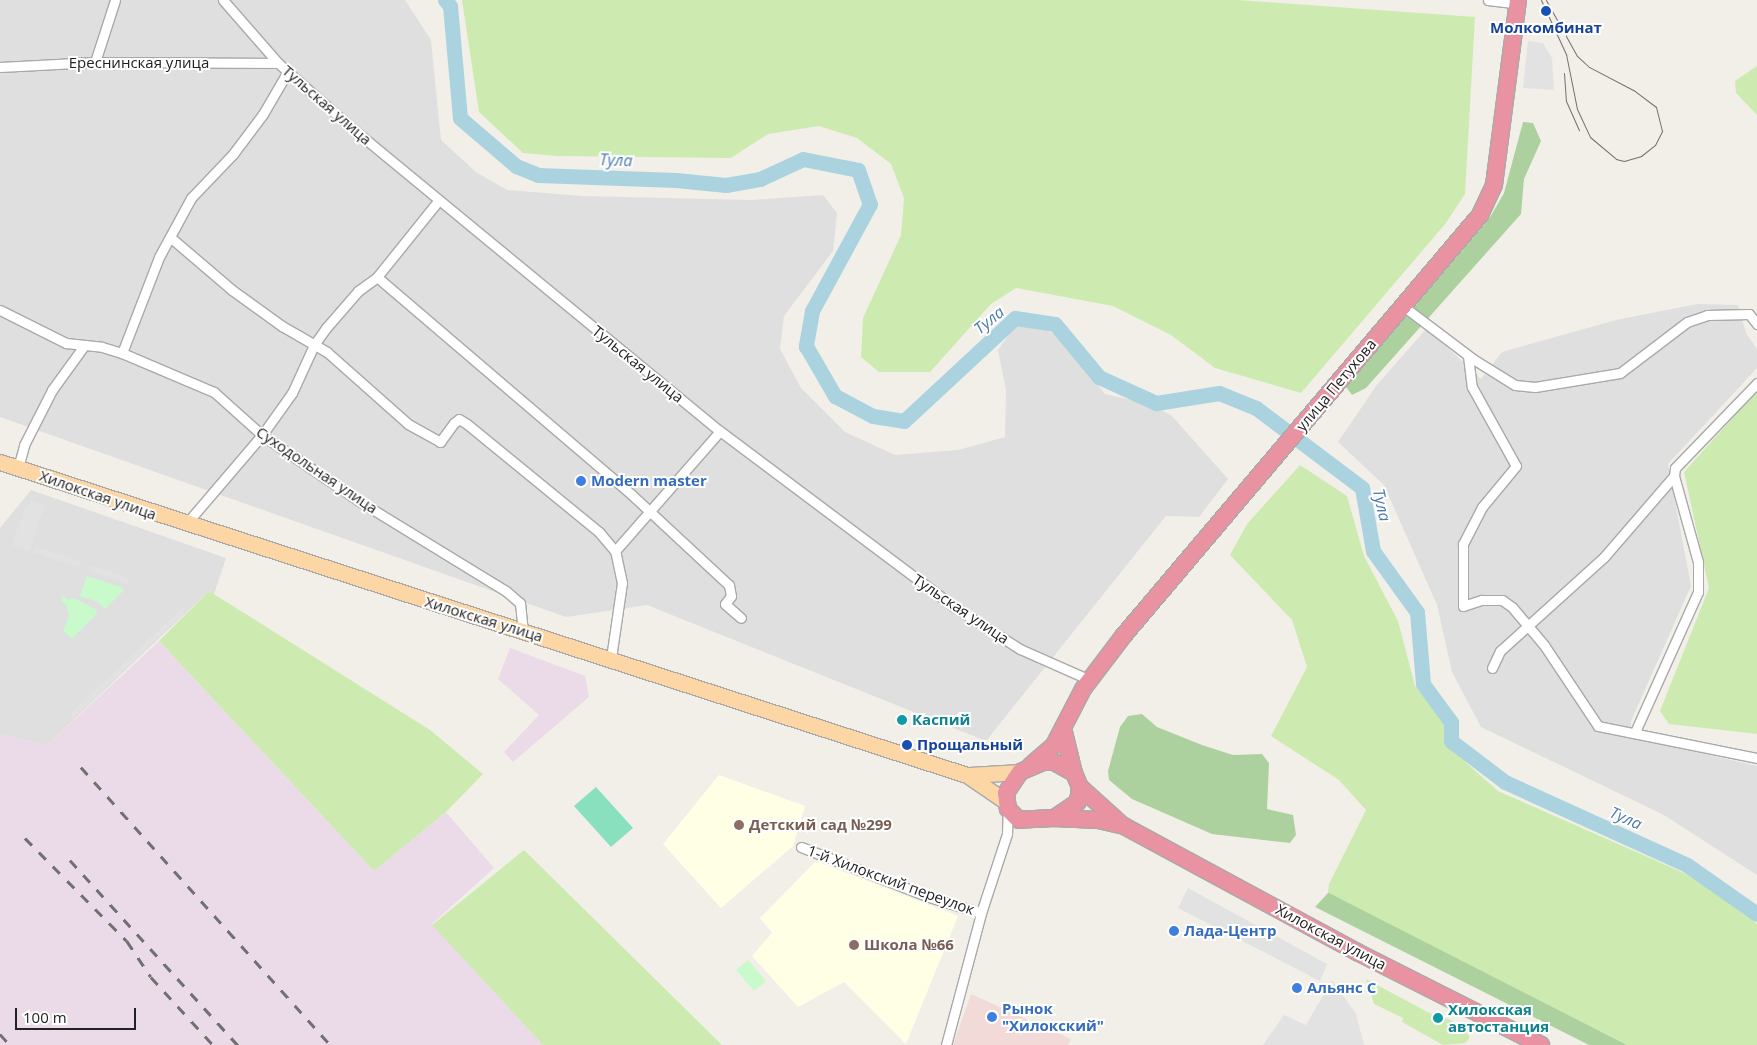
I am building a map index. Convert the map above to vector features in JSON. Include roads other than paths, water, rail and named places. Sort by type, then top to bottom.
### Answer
[{"type":"highway","name":"улица Петухова","points":[[1025,769],[1046,755],[1090,680],[1222,520],[1480,215],[1494,185],[1519,1]]},
{"type":"highway","points":[[1054,818],[1078,802],[1077,780],[1063,728]]},
{"type":"highway","points":[[1054,762],[1077,780],[1124,826],[1098,820],[1054,818],[1027,822],[1019,820],[1006,805],[1012,779],[1025,769],[1054,762]]},
{"type":"highway","name":"Хилокская улица","points":[[1124,826],[1357,952],[1541,1045]]},
{"type":"main road","name":"Хилокская улица","points":[[0,462],[186,524],[611,658],[967,775]]},
{"type":"main road","points":[[967,775],[1025,769]]},
{"type":"main road","points":[[967,775],[1006,805]]},
{"type":"street","points":[[95,62],[114,0]]},
{"type":"street","name":"Тульская улица","points":[[223,0],[288,71],[438,201],[720,431],[953,606],[1020,649],[1090,680]]},
{"type":"street","points":[[1488,0],[1519,1]]},
{"type":"street","name":"Ереснинская улица","points":[[0,67],[95,62],[278,62]]},
{"type":"street","points":[[122,353],[142,296],[191,198],[233,154],[263,114],[288,71]]},
{"type":"street","points":[[186,524],[262,435],[292,393],[314,345],[358,291],[377,277],[438,201]]},
{"type":"street","points":[[170,237],[232,290],[327,352],[408,424],[440,442],[459,419],[468,424],[599,532],[615,551],[622,583],[611,658]]},
{"type":"street","points":[[377,277],[632,495],[650,514],[729,585],[731,596],[725,604],[741,618]]},
{"type":"street","points":[[1403,306],[1468,356],[1515,386],[1535,387],[1620,373],[1687,322],[1707,315],[1749,314],[1757,324]]},
{"type":"street","name":"Суходольная улица","points":[[0,310],[47,335],[82,347],[102,347],[122,353],[214,392],[262,435],[359,501],[506,591],[520,603],[523,631]]},
{"type":"street","points":[[18,468],[24,445],[52,390],[82,347]]},
{"type":"street","points":[[1468,356],[1472,387],[1516,466],[1482,507],[1463,544],[1463,606],[1482,600],[1502,600],[1528,626],[1566,675],[1598,726],[1757,758]]},
{"type":"street","points":[[1635,732],[1698,592],[1698,562],[1674,476],[1675,468],[1757,383]]},
{"type":"street","points":[[615,551],[650,514],[720,431]]},
{"type":"street","points":[[1492,668],[1500,651],[1604,557],[1674,476]]},
{"type":"street","points":[[946,1045],[982,913],[1008,834],[1006,805]]},
{"type":"street","points":[[1008,834],[1027,822]]},
{"type":"street","name":"1-й Хилокский переулок","points":[[802,847],[930,897],[982,913]]},
{"type":"waterway","name":"Тула","points":[[445,0],[450,6],[460,118],[516,166],[538,175],[676,180],[726,185],[760,179],[803,159],[858,170],[870,204],[812,311],[806,346],[835,396],[873,416],[904,421],[1015,318],[1055,324],[1099,377],[1156,403],[1219,393],[1256,408],[1362,488],[1373,551],[1417,612],[1423,684],[1451,722],[1451,741],[1505,782],[1687,865],[1757,914]]},
{"type":"tram line","points":[[1541,0],[1566,54],[1577,109],[1590,137],[1616,159],[1624,161],[1641,156],[1655,145],[1662,131],[1656,107],[1635,91],[1589,67],[1577,56],[1546,0]]},
{"type":"tram line","points":[[1564,73],[1566,101],[1579,130]]},
{"type":"railway","points":[[81,767],[330,1045]]},
{"type":"railway","points":[[25,838],[127,941],[151,977],[213,1045]]},
{"type":"railway","points":[[70,860],[238,1045]]},
{"type":"railway","points":[[0,1034],[10,1045]]},
{"type":"place","name":"Молкомбинат","points":[[1546,11]]},
{"type":"place","name":"Modern master","points":[[581,481]]},
{"type":"place","name":"Каспий","points":[[902,720]]},
{"type":"place","name":"Прощальный","points":[[907,745]]},
{"type":"place","name":"Детский сад №299","points":[[739,825]]},
{"type":"place","name":"Лада-Центр","points":[[1174,931]]},
{"type":"place","name":"Школа №66","points":[[854,945]]},
{"type":"place","name":"Альянс С","points":[[1297,988]]},
{"type":"place","name":"Рынок \"Хилокский\"","points":[[992,1017]]},
{"type":"place","name":"Хилокская автостанция","points":[[1438,1018]]}]
